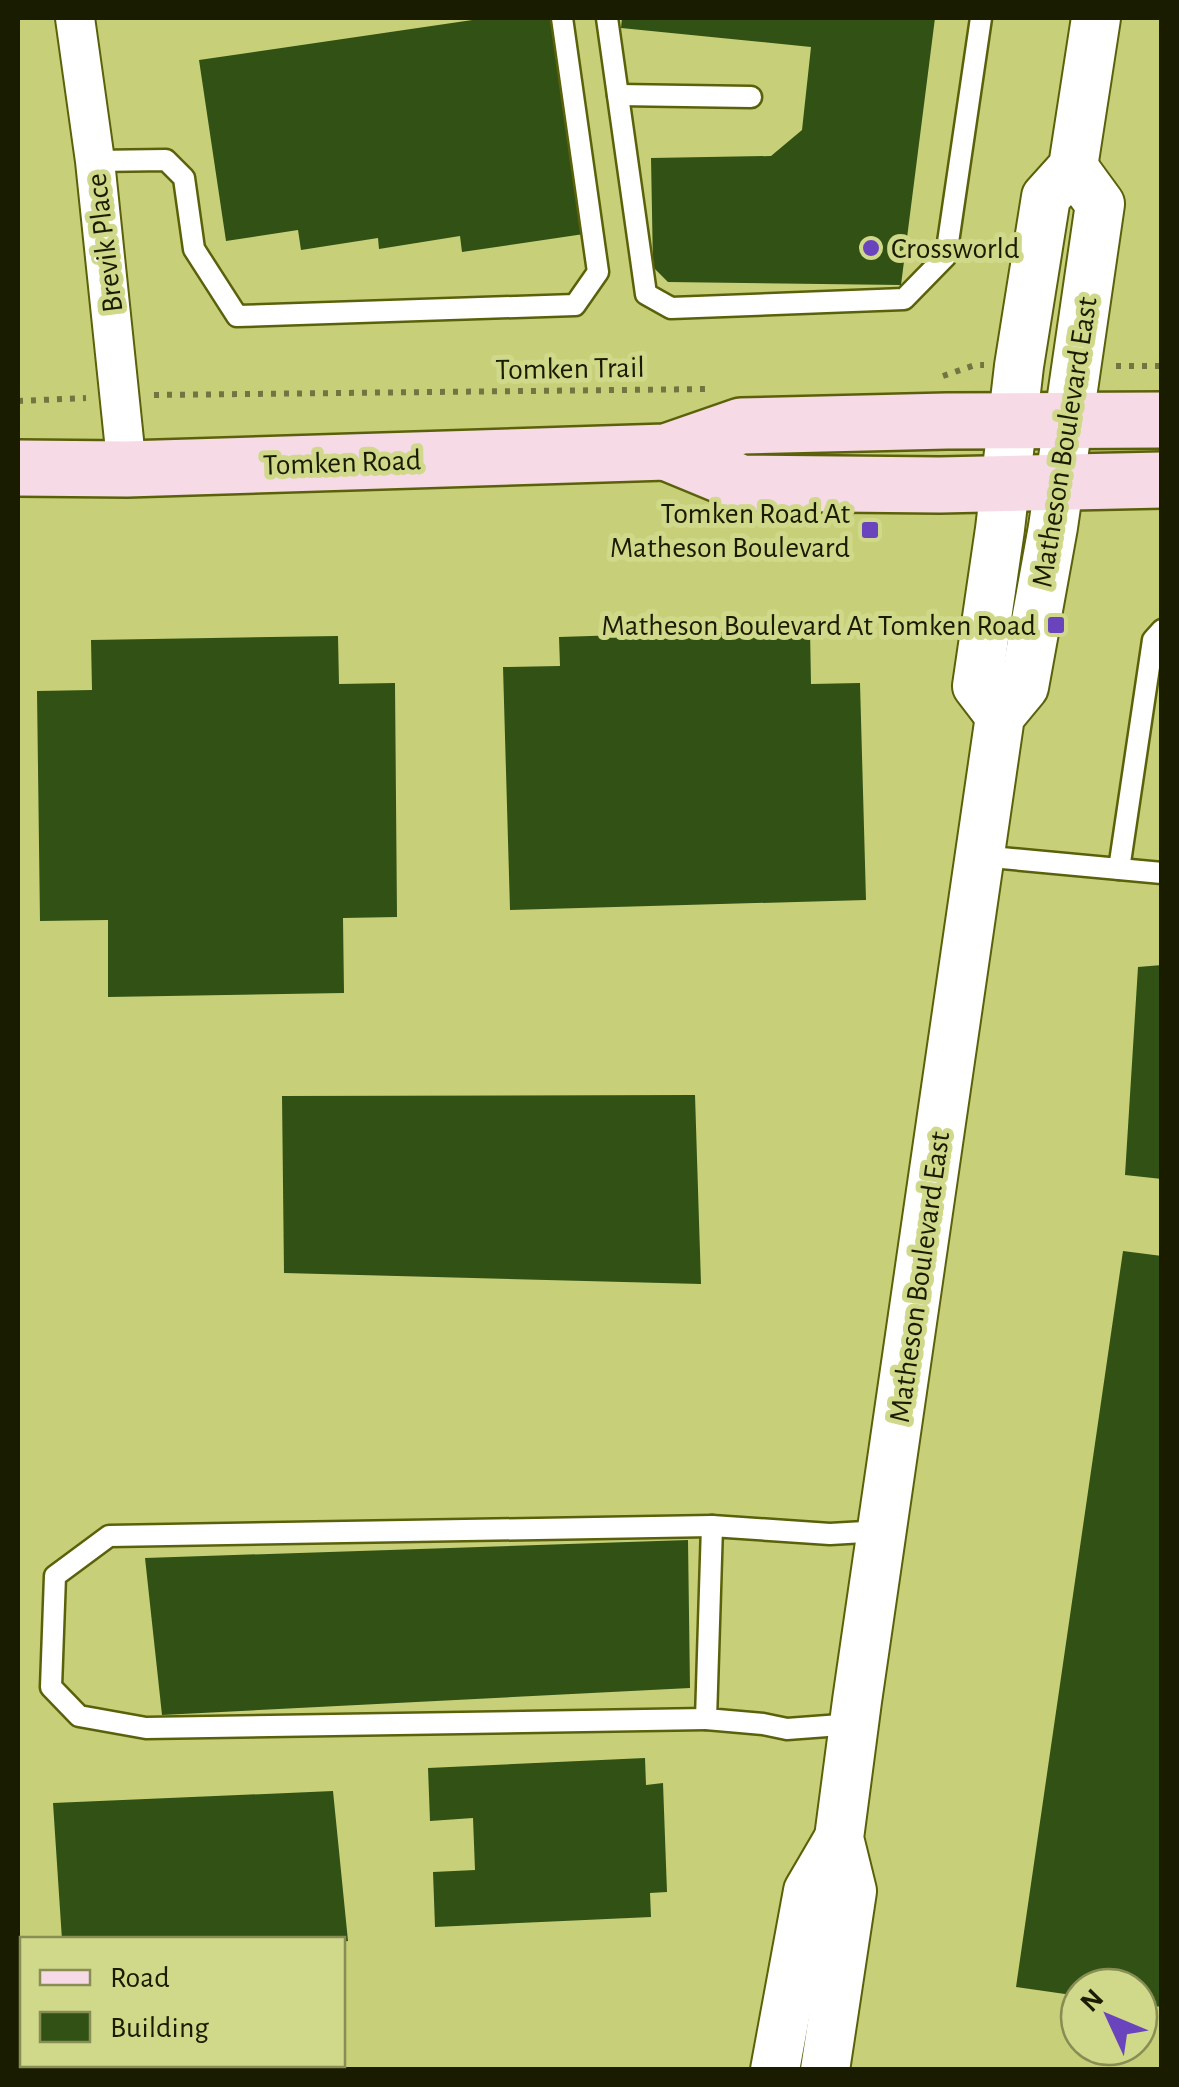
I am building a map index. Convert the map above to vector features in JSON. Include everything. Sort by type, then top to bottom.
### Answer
[{"type":"main road","name":"Tomken Road","points":[[18,468],[128,469],[666,452],[741,426],[1162,420]]},
{"type":"main road","name":"Tomken Road","points":[[666,452],[741,483],[1162,480]]},
{"type":"street","name":"Brevik Place","points":[[75,18],[128,469]]},
{"type":"street","name":"Matheson Boulevard East","points":[[1000,716],[977,686],[1019,366],[1046,197],[1073,167],[1096,18]]},
{"type":"street","name":"Matheson Boulevard East","points":[[825,2070],[852,1890],[839,1838],[1000,716],[1024,688],[1100,204],[1073,167]]},
{"type":"street","name":"Matheson Boulevard East","points":[[775,2070],[808,1891],[839,1838]]},
{"type":"lane","points":[[94,162],[166,160],[184,178],[194,249],[237,316],[574,305],[598,272],[562,18]]},
{"type":"lane","points":[[607,18],[646,294],[670,308],[904,299],[946,256],[981,18]]},
{"type":"lane","points":[[618,96],[751,97]]},
{"type":"lane","points":[[1119,870],[1153,640],[1162,630]]},
{"type":"lane","points":[[980,856],[1162,874]]},
{"type":"lane","points":[[854,1724],[786,1729],[706,1719],[146,1728],[78,1716],[52,1687],[55,1576],[109,1536],[712,1526],[830,1534],[882,1531]]},
{"type":"lane","points":[[706,1719],[712,1526]]},
{"type":"path","points":[[938,378],[975,365]]},
{"type":"path","points":[[1116,366],[1162,366]]},
{"type":"path","name":"Tomken Trail","points":[[164,395],[713,389]]},
{"type":"path","points":[[18,401],[56,399]]},
{"type":"shaded area","points":[[18,18],[1161,18],[1161,2069],[18,2069]]},
{"type":"building","points":[[486,18],[553,18],[584,234],[462,252],[460,236],[379,249],[378,238],[301,250],[298,230],[226,241],[199,60]]},
{"type":"building","points":[[622,18],[935,18],[901,285],[668,282],[653,267],[651,158],[771,156],[802,130],[811,47],[621,28]]},
{"type":"building","points":[[810,629],[811,684],[860,683],[866,900],[510,910],[503,667],[560,666],[559,637]]},
{"type":"building","points":[[338,636],[339,684],[395,683],[397,917],[343,918],[344,993],[108,997],[108,920],[40,921],[37,691],[92,690],[91,640]]},
{"type":"building","points":[[1162,965],[1162,1179],[1125,1175],[1138,967]]},
{"type":"building","points":[[695,1095],[701,1284],[284,1273],[282,1096]]},
{"type":"building","points":[[1123,1251],[1162,1256],[1162,2007],[1159,1967],[1059,1967],[1059,1993],[1016,1987]]},
{"type":"building","points":[[688,1540],[690,1688],[162,1715],[145,1558]]},
{"type":"building","points":[[645,1758],[646,1785],[663,1783],[667,1892],[650,1893],[651,1917],[435,1927],[433,1872],[475,1870],[473,1818],[430,1821],[428,1768]]},
{"type":"building","points":[[333,1791],[348,1941],[345,1937],[62,1937],[53,1803]]},
{"type":"place","name":"Crossworld","points":[[871,248]]},
{"type":"place","name":"Tomken Road At Matheson Boulevard","points":[[870,530]]},
{"type":"place","name":"Matheson Boulevard At Tomken Road","points":[[1056,625]]}]
